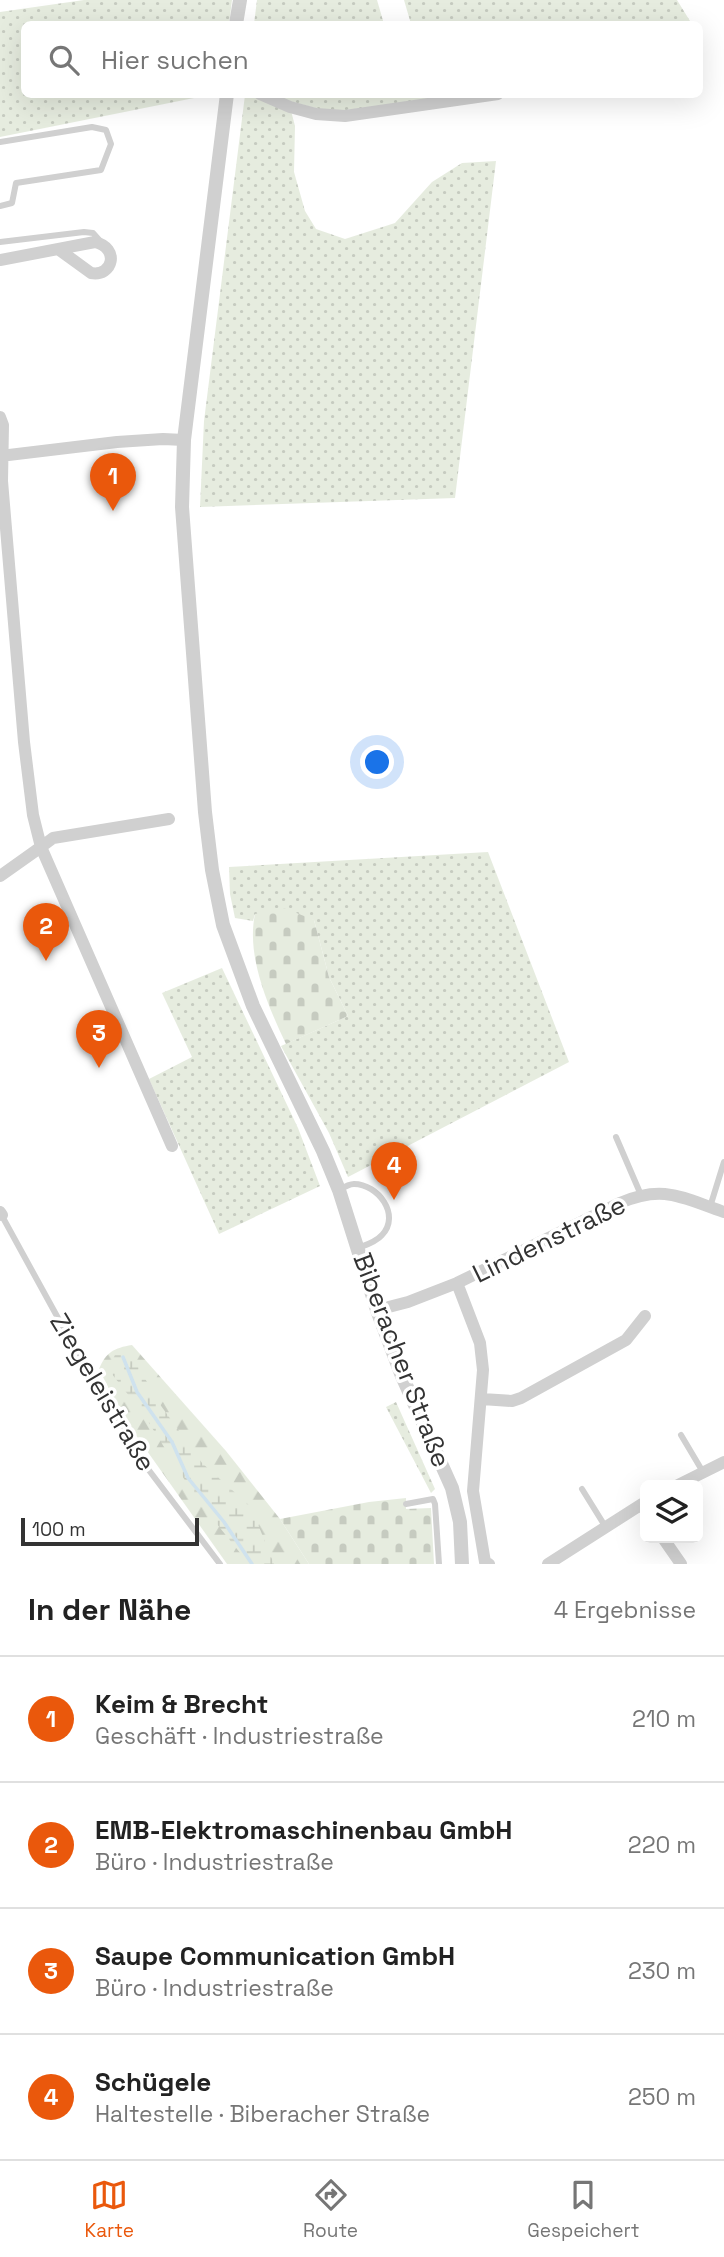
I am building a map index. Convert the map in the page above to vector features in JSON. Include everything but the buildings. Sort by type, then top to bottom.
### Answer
[{"type":"street","points":[[236,21],[240,0]]},
{"type":"street","name":"Biberacher Straße","points":[[227,98],[184,440],[182,508],[205,812],[212,870],[223,925],[253,1006],[339,1190],[377,1310],[402,1376],[452,1488],[460,1522],[462,1564]]},
{"type":"street","points":[[269,98],[316,114],[345,116],[470,98]]},
{"type":"street","points":[[0,260],[58,249],[95,242],[103,243],[111,253],[111,260],[104,272],[91,273],[58,249]]},
{"type":"street","points":[[0,417],[3,425],[2,481],[24,742],[33,814],[41,847],[172,1146]]},
{"type":"street","points":[[2,455],[117,442],[184,440]]},
{"type":"street","points":[[0,876],[53,838],[169,819]]},
{"type":"street","name":"Lindenstraße","points":[[377,1310],[408,1302],[457,1283],[641,1195],[666,1194],[724,1212]]},
{"type":"street","points":[[457,1283],[480,1342],[482,1399],[473,1491],[487,1563]]},
{"type":"street","points":[[482,1399],[512,1401],[521,1398],[626,1340],[645,1316]]},
{"type":"street","points":[[688,1480],[724,1461]]},
{"type":"street","points":[[548,1564],[605,1526],[640,1508]]},
{"type":"street","points":[[666,1543],[681,1564]]},
{"type":"lane","points":[[0,142],[92,127],[106,130],[111,144],[101,170],[16,183],[12,203],[0,206]]},
{"type":"lane","points":[[0,242],[84,232],[93,233],[103,243]]},
{"type":"lane","points":[[616,1137],[641,1195]]},
{"type":"lane","points":[[710,1207],[724,1162]]},
{"type":"lane","points":[[339,1190],[351,1184],[363,1186],[378,1193],[387,1206],[388,1223],[382,1235],[370,1244],[358,1248]]},
{"type":"lane","name":"Ziegeleistraße","points":[[1,1213],[58,1318],[148,1469],[219,1564]]},
{"type":"lane","points":[[681,1435],[703,1472]]},
{"type":"lane","points":[[582,1489],[605,1526]]},
{"type":"lane","points":[[406,1504],[433,1499],[439,1564]]},
{"type":"green space","points":[[84,0],[232,0],[229,21],[21,21],[21,98],[194,98],[0,137],[0,12]]},
{"type":"green space","points":[[257,0],[377,0],[383,21],[254,21]]},
{"type":"green space","points":[[404,0],[677,0],[690,21],[410,21]]},
{"type":"green space","points":[[245,98],[268,98],[290,107],[295,126],[294,172],[305,211],[316,229],[345,239],[395,223],[432,182],[462,163],[496,161],[455,498],[200,507],[204,421]]},
{"type":"green space","points":[[278,98],[445,98],[330,112]]},
{"type":"green space","points":[[488,852],[569,1062],[348,1177],[329,1133],[281,1046],[348,1016],[329,977],[314,920],[255,914],[253,921],[235,918],[230,894],[229,867]]},
{"type":"green space","points":[[284,908],[314,920],[329,977],[348,1016],[286,1044],[260,981],[253,930],[255,914]]},
{"type":"green space","points":[[222,968],[298,1128],[320,1186],[219,1234],[149,1079],[192,1057],[162,993]]},
{"type":"green space","points":[[132,1345],[226,1451],[280,1519],[309,1564],[227,1564],[123,1417],[99,1369],[111,1352]]},
{"type":"green space","points":[[116,1353],[131,1354],[159,1403],[202,1463],[251,1507],[274,1564],[249,1564],[196,1498],[144,1415],[108,1369]]},
{"type":"green space","points":[[396,1402],[435,1489],[431,1493],[386,1407]]},
{"type":"green space","points":[[406,1498],[406,1509],[431,1508],[434,1564],[309,1564],[280,1519],[369,1502]]},
{"type":"waterway","points":[[123,1357],[137,1392],[172,1442],[188,1478],[224,1522],[252,1564]]},
{"type":"place","name":"Keim & Brecht","points":[[113,511]]},
{"type":"place","name":"EMB-Elektromaschinenbau GmbH","points":[[46,961]]},
{"type":"place","name":"Saupe Communication GmbH","points":[[99,1068]]},
{"type":"place","name":"Schügele","points":[[394,1200]]}]
